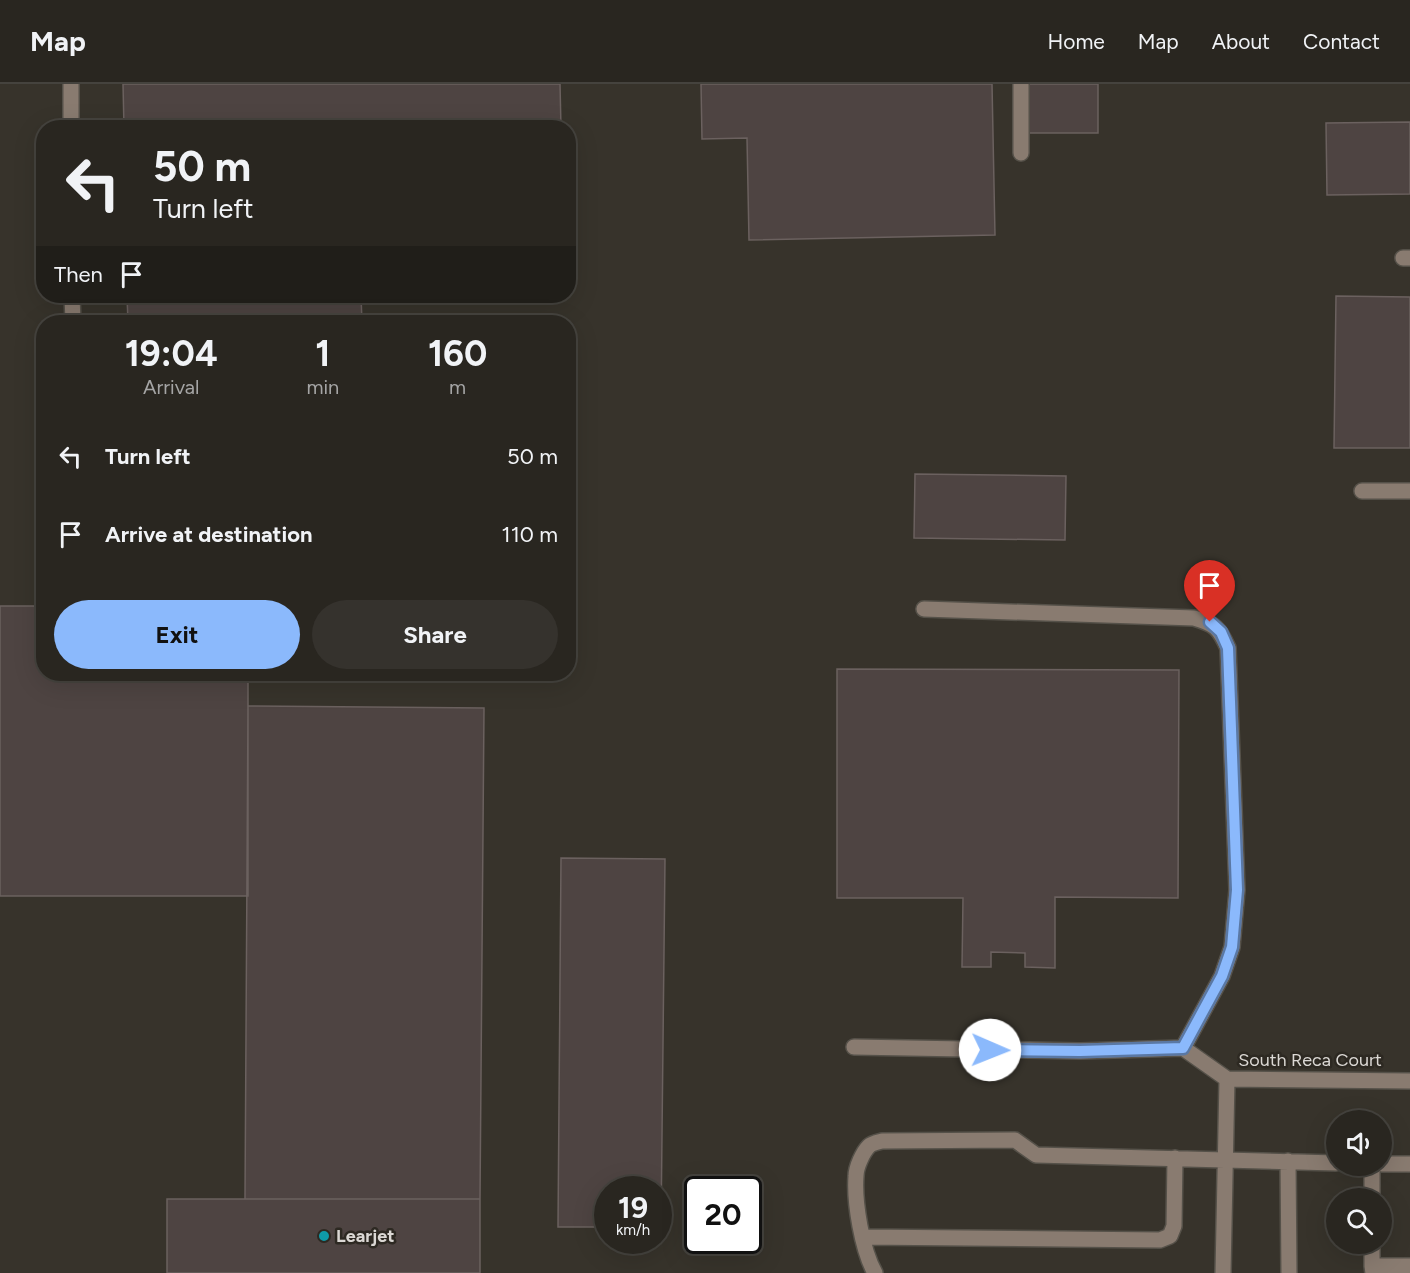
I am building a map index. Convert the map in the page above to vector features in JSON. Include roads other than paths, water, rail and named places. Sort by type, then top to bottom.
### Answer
[{"type":"street","points":[[71,84],[71,120]]},
{"type":"street","points":[[1021,84],[1021,153]]},
{"type":"street","points":[[1362,491],[1410,491]]},
{"type":"street","points":[[854,1047],[1080,1051],[1183,1048],[1222,976],[1232,947],[1237,890],[1228,648],[1221,632],[1210,622],[1194,618],[924,609]]},
{"type":"street","name":"South Reca Court","points":[[1183,1048],[1227,1079],[1410,1081]]},
{"type":"street","points":[[1222,1273],[1227,1079]]},
{"type":"street","points":[[875,1273],[870,1264],[858,1206],[856,1174],[870,1145],[882,1141],[1015,1140],[1036,1155],[1326,1163]]},
{"type":"street","points":[[864,1237],[1160,1240],[1170,1236],[1174,1226],[1175,1158]]},
{"type":"street","points":[[1288,1161],[1289,1273]]},
{"type":"street","points":[[1392,1164],[1410,1164]]},
{"type":"street","points":[[1372,1254],[1372,1270],[1410,1266]]},
{"type":"place","name":"Learjet","points":[[324,1236]]}]
